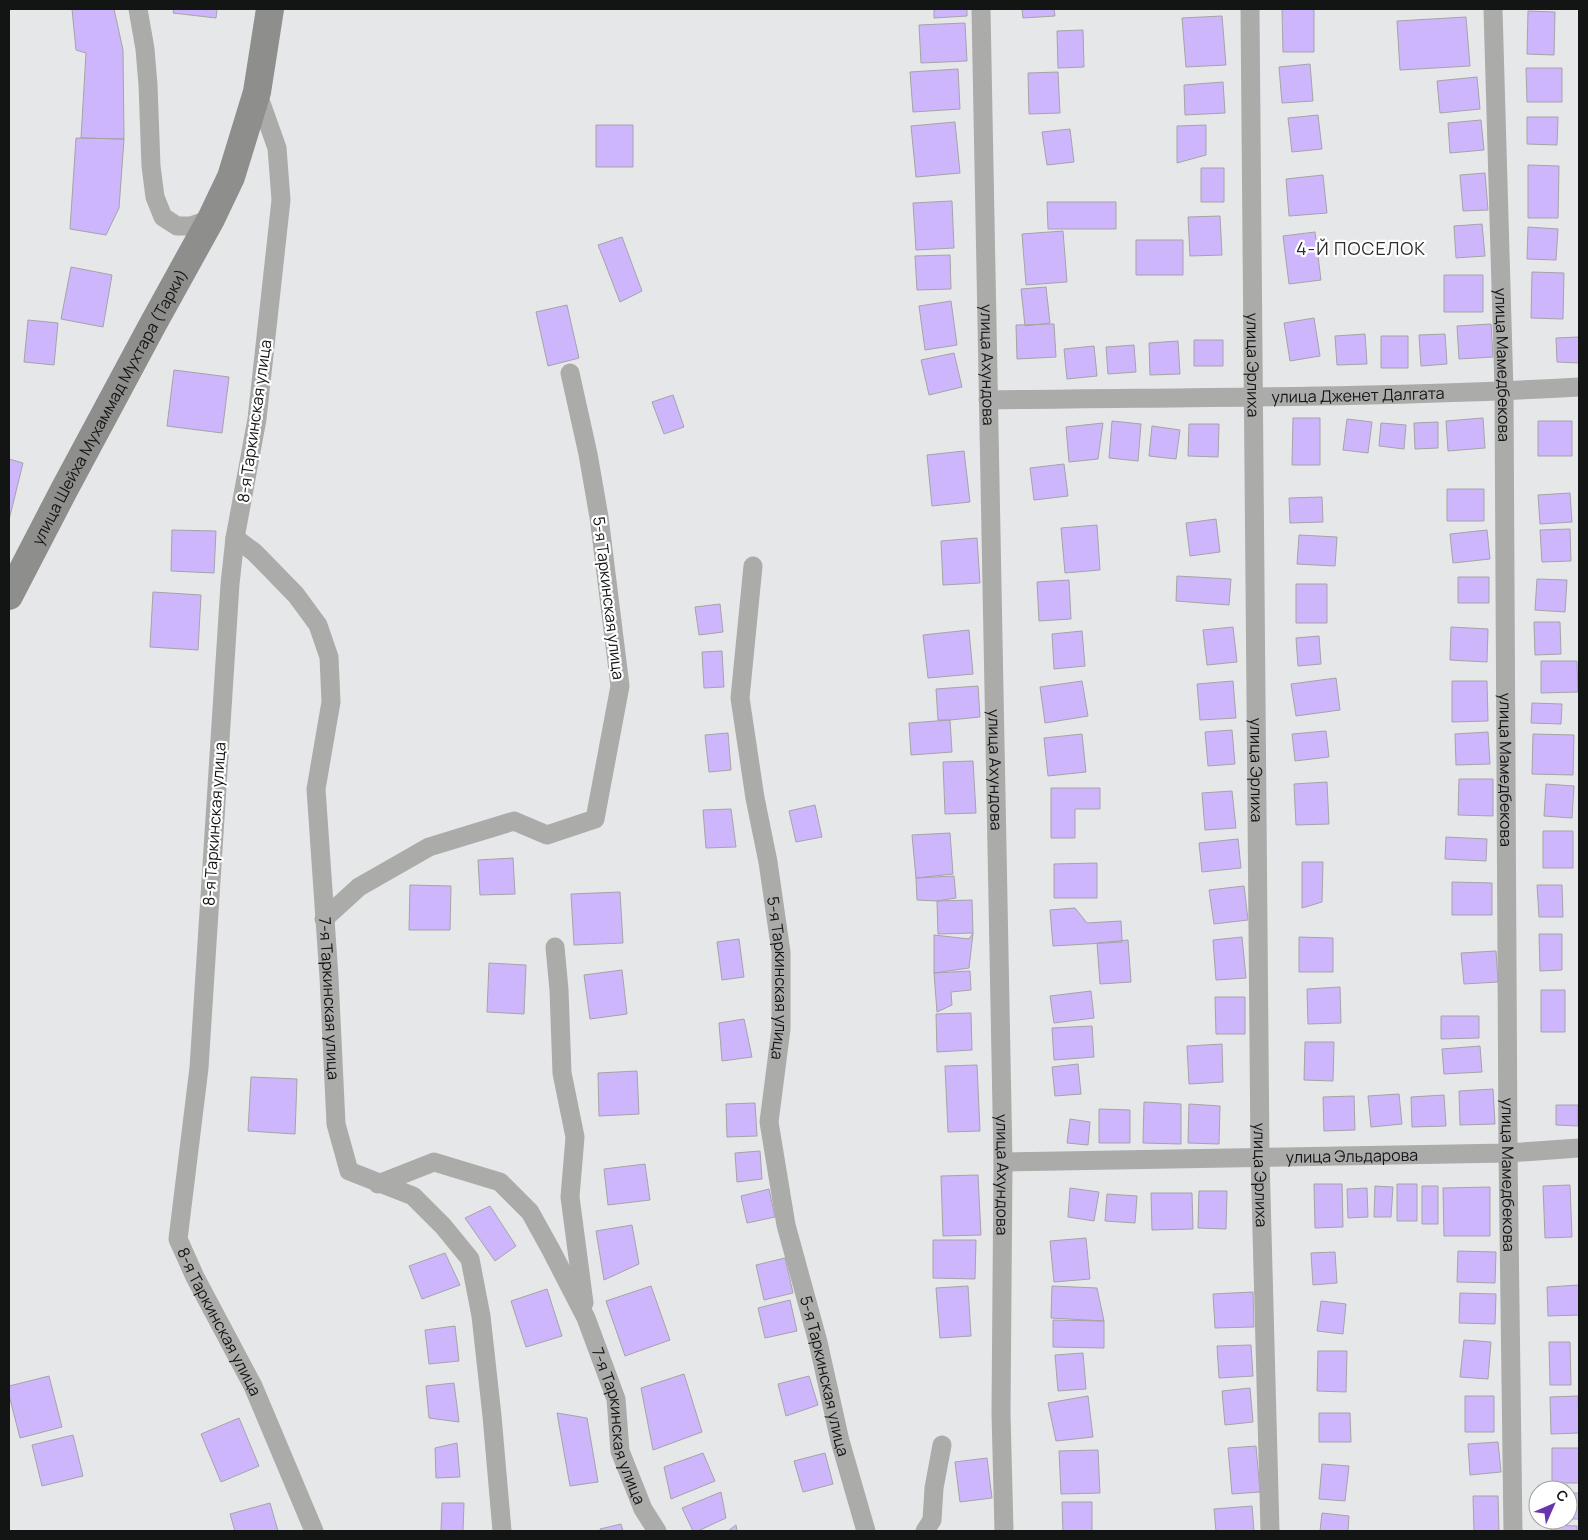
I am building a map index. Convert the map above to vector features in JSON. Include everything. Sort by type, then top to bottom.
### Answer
[{"type":"street","points":[[138,9],[145,49],[151,166],[155,197],[163,217],[177,226],[191,226],[211,219]]},
{"type":"street","name":"улица Шейха Мухаммад Мухтара (Тарки)","points":[[9,596],[87,446],[211,219],[231,177],[257,92],[270,9]]},
{"type":"street","name":"улица Ахундова","points":[[981,9],[1003,1162],[1001,1414],[1004,1531]]},
{"type":"street","name":"улица Эрлиха","points":[[1250,9],[1260,1157],[1270,1531]]},
{"type":"street","name":"улица Мамедбекова","points":[[1493,9],[1504,391],[1508,1153],[1513,1531]]},
{"type":"street","name":"8-я Таркинская улица","points":[[257,92],[277,148],[281,200],[257,419],[235,538],[230,584],[199,1068],[178,1239],[195,1277],[253,1386],[314,1531]]},
{"type":"street","name":"5-я Таркинская улица","points":[[324,919],[359,887],[429,847],[514,822],[547,835],[595,819],[620,686],[600,517],[570,373]]},
{"type":"street","name":"улица Дженет Далгата","points":[[988,400],[1504,391],[1579,387]]},
{"type":"street","name":"7-я Таркинская улица","points":[[235,538],[254,552],[296,595],[318,625],[328,657],[331,702],[316,789],[329,977],[336,1124],[349,1171],[378,1184],[434,1162],[500,1182],[530,1212],[586,1318],[616,1399],[620,1451],[644,1508],[658,1531]]},
{"type":"street","name":"5-я Таркинская улица","points":[[753,566],[740,698],[755,798],[768,862],[781,952],[781,1029],[769,1122],[786,1225],[818,1342],[840,1441],[866,1531]]},
{"type":"street","name":"7-я Таркинская улица","points":[[555,947],[559,990],[562,1073],[575,1137],[570,1197],[586,1318]]},
{"type":"street","name":"улица Эльдарова","points":[[1003,1162],[1508,1153],[1579,1148]]},
{"type":"street","points":[[378,1184],[413,1196],[470,1258],[481,1316],[502,1531]]},
{"type":"street","points":[[925,1531],[932,1520],[934,1488],[942,1445]]},
{"type":"building","points":[[72,9],[114,9],[123,50],[124,139],[81,138],[86,53],[76,50]]},
{"type":"building","points":[[174,9],[217,9],[216,18],[173,13]]},
{"type":"building","points":[[934,9],[967,9],[967,16],[934,18]]},
{"type":"building","points":[[1022,9],[1054,9],[1055,16],[1023,18]]},
{"type":"building","points":[[1282,9],[1314,9],[1314,52],[1283,52]]},
{"type":"building","points":[[1528,11],[1555,12],[1554,55],[1527,54]]},
{"type":"building","points":[[1222,16],[1226,65],[1186,67],[1182,18]]},
{"type":"building","points":[[1466,17],[1470,66],[1400,70],[1397,21]]},
{"type":"building","points":[[965,23],[967,61],[921,63],[919,25]]},
{"type":"building","points":[[1083,30],[1084,67],[1058,68],[1057,31]]},
{"type":"building","points":[[1310,64],[1313,101],[1282,103],[1279,67]]},
{"type":"building","points":[[1526,68],[1562,68],[1562,102],[1527,102]]},
{"type":"building","points":[[958,69],[960,109],[913,112],[910,72]]},
{"type":"building","points":[[1058,72],[1060,113],[1029,114],[1028,73]]},
{"type":"building","points":[[1477,77],[1480,109],[1440,113],[1437,81]]},
{"type":"building","points":[[1223,82],[1225,113],[1185,115],[1184,85]]},
{"type":"building","points":[[1318,115],[1322,149],[1292,152],[1288,118]]},
{"type":"building","points":[[1527,117],[1558,117],[1557,145],[1527,144]]},
{"type":"building","points":[[1481,120],[1484,150],[1450,153],[1448,123]]},
{"type":"building","points":[[955,122],[960,173],[916,177],[911,126]]},
{"type":"building","points":[[596,125],[633,125],[633,167],[596,167]]},
{"type":"building","points":[[1206,125],[1206,155],[1177,163],[1177,126]]},
{"type":"building","points":[[1070,129],[1074,162],[1047,165],[1042,132]]},
{"type":"building","points":[[76,138],[124,139],[119,208],[106,235],[70,229]]},
{"type":"building","points":[[1528,165],[1559,166],[1558,218],[1528,218]]},
{"type":"building","points":[[1201,168],[1224,168],[1224,202],[1201,202]]},
{"type":"building","points":[[1485,173],[1488,210],[1463,211],[1460,175]]},
{"type":"building","points":[[1323,175],[1327,213],[1289,216],[1286,179]]},
{"type":"building","points":[[952,201],[954,248],[916,250],[913,203]]},
{"type":"building","points":[[1047,202],[1116,202],[1116,229],[1048,229]]},
{"type":"building","points":[[1220,216],[1222,255],[1190,256],[1188,217]]},
{"type":"building","points":[[1482,224],[1485,256],[1456,258],[1454,226]]},
{"type":"building","points":[[1528,227],[1558,229],[1556,260],[1527,259]]},
{"type":"building","points":[[1063,231],[1067,282],[1026,285],[1022,234]]},
{"type":"building","points":[[1315,232],[1321,280],[1289,284],[1283,236]]},
{"type":"building","points":[[622,237],[642,291],[620,302],[598,245]]},
{"type":"building","points":[[1136,240],[1183,240],[1183,275],[1136,275]]},
{"type":"building","points":[[950,255],[951,289],[917,290],[915,256]]},
{"type":"building","points":[[71,267],[112,275],[103,327],[61,319]]},
{"type":"building","points":[[1532,272],[1564,273],[1563,319],[1531,318]]},
{"type":"building","points":[[1444,275],[1483,275],[1483,312],[1444,312]]},
{"type":"building","points":[[1046,287],[1050,323],[1025,326],[1021,289]]},
{"type":"building","points":[[951,301],[957,345],[925,350],[919,306]]},
{"type":"building","points":[[567,305],[579,358],[548,366],[536,312]]},
{"type":"building","points":[[1314,318],[1320,356],[1290,361],[1284,323]]},
{"type":"building","points":[[28,320],[58,323],[54,365],[24,362]]},
{"type":"building","points":[[1054,324],[1056,357],[1017,359],[1016,325]]},
{"type":"building","points":[[1491,324],[1493,357],[1459,359],[1457,326]]},
{"type":"building","points":[[1365,334],[1367,364],[1337,365],[1335,336]]},
{"type":"building","points":[[1445,334],[1447,364],[1421,366],[1419,335]]},
{"type":"building","points":[[1381,336],[1408,336],[1408,368],[1381,368]]},
{"type":"building","points":[[1579,337],[1579,363],[1557,362],[1556,338]]},
{"type":"building","points":[[1194,340],[1223,340],[1223,366],[1194,366]]},
{"type":"building","points":[[1178,341],[1180,374],[1150,375],[1149,343]]},
{"type":"building","points":[[1134,345],[1136,372],[1108,374],[1106,347]]},
{"type":"building","points":[[1094,346],[1097,376],[1067,379],[1064,349]]},
{"type":"building","points":[[954,353],[962,387],[929,395],[921,360]]},
{"type":"building","points":[[174,370],[229,377],[222,433],[167,426]]},
{"type":"building","points":[[673,395],[684,427],[664,434],[652,402]]},
{"type":"building","points":[[1293,418],[1320,418],[1320,465],[1292,465]]},
{"type":"building","points":[[1483,418],[1485,448],[1448,451],[1446,421]]},
{"type":"building","points":[[1347,419],[1372,422],[1368,453],[1343,450]]},
{"type":"building","points":[[1112,421],[1141,424],[1138,461],[1109,458]]},
{"type":"building","points":[[1538,421],[1572,421],[1572,456],[1538,456]]},
{"type":"building","points":[[1438,422],[1438,448],[1415,449],[1414,423]]},
{"type":"building","points":[[1103,423],[1098,459],[1069,462],[1066,427]]},
{"type":"building","points":[[1381,423],[1406,425],[1404,449],[1379,446]]},
{"type":"building","points":[[1189,424],[1219,424],[1218,457],[1188,456]]},
{"type":"building","points":[[1152,426],[1180,430],[1176,459],[1149,456]]},
{"type":"building","points":[[964,451],[970,502],[932,506],[927,455]]},
{"type":"building","points":[[9,459],[23,463],[9,520]]},
{"type":"building","points":[[1064,464],[1068,496],[1034,500],[1030,468]]},
{"type":"building","points":[[1447,489],[1484,489],[1484,521],[1447,521]]},
{"type":"building","points":[[1570,493],[1572,522],[1540,524],[1538,495]]},
{"type":"building","points":[[1322,497],[1323,522],[1290,523],[1289,498]]},
{"type":"building","points":[[1216,519],[1220,552],[1190,556],[1186,523]]},
{"type":"building","points":[[1097,525],[1100,570],[1065,573],[1061,528]]},
{"type":"building","points":[[1570,529],[1571,561],[1542,562],[1540,530]]},
{"type":"building","points":[[172,530],[216,531],[214,573],[171,571]]},
{"type":"building","points":[[1487,530],[1490,559],[1453,563],[1450,534]]},
{"type":"building","points":[[1299,535],[1337,537],[1335,566],[1297,564]]},
{"type":"building","points":[[977,538],[980,583],[943,585],[941,541]]},
{"type":"building","points":[[1177,576],[1231,579],[1229,605],[1176,601]]},
{"type":"building","points":[[1458,577],[1489,577],[1489,603],[1458,603]]},
{"type":"building","points":[[1537,579],[1567,580],[1565,612],[1535,610]]},
{"type":"building","points":[[1069,580],[1071,619],[1039,621],[1037,582]]},
{"type":"building","points":[[1296,584],[1327,584],[1327,623],[1296,623]]},
{"type":"building","points":[[153,592],[201,595],[198,650],[150,647]]},
{"type":"building","points":[[720,604],[723,632],[699,635],[695,607]]},
{"type":"building","points":[[1534,622],[1560,622],[1561,654],[1535,655]]},
{"type":"building","points":[[1233,627],[1237,662],[1207,665],[1203,630]]},
{"type":"building","points":[[1451,627],[1488,629],[1487,662],[1450,660]]},
{"type":"building","points":[[969,630],[973,674],[928,678],[923,635]]},
{"type":"building","points":[[1082,631],[1085,666],[1054,669],[1052,634]]},
{"type":"building","points":[[1319,636],[1321,664],[1298,666],[1296,638]]},
{"type":"building","points":[[722,651],[724,687],[704,688],[702,652]]},
{"type":"building","points":[[1541,661],[1577,661],[1578,692],[1541,693]]},
{"type":"building","points":[[1336,678],[1340,710],[1296,716],[1291,684]]},
{"type":"building","points":[[1082,681],[1088,716],[1045,723],[1040,687]]},
{"type":"building","points":[[1233,681],[1236,718],[1200,720],[1197,684]]},
{"type":"building","points":[[1452,681],[1487,681],[1488,721],[1452,722]]},
{"type":"building","points":[[978,686],[980,717],[938,720],[936,689]]},
{"type":"building","points":[[1532,703],[1562,704],[1561,724],[1531,723]]},
{"type":"building","points":[[950,720],[952,752],[911,755],[909,723]]},
{"type":"building","points":[[1232,730],[1235,764],[1208,766],[1205,732]]},
{"type":"building","points":[[1326,731],[1329,757],[1295,761],[1292,734]]},
{"type":"building","points":[[1488,732],[1490,764],[1456,765],[1455,734]]},
{"type":"building","points":[[728,733],[731,770],[709,772],[705,735]]},
{"type":"building","points":[[1082,734],[1086,772],[1048,776],[1044,738]]},
{"type":"building","points":[[1533,734],[1574,735],[1573,775],[1532,774]]},
{"type":"building","points":[[973,761],[976,813],[945,814],[943,762]]},
{"type":"building","points":[[1459,779],[1493,779],[1493,816],[1458,815]]},
{"type":"building","points":[[1327,782],[1329,824],[1296,825],[1294,784]]},
{"type":"building","points":[[1546,784],[1574,786],[1572,818],[1544,816]]},
{"type":"building","points":[[1051,788],[1100,788],[1100,809],[1075,809],[1075,838],[1051,838]]},
{"type":"building","points":[[1232,791],[1236,828],[1205,830],[1202,793]]},
{"type":"building","points":[[815,805],[822,837],[796,842],[789,811]]},
{"type":"building","points":[[731,809],[736,847],[706,848],[703,810]]},
{"type":"building","points":[[1543,831],[1573,831],[1573,868],[1543,868]]},
{"type":"building","points":[[950,833],[953,874],[916,878],[912,835]]},
{"type":"building","points":[[1446,837],[1487,839],[1486,861],[1445,859]]},
{"type":"building","points":[[1238,839],[1241,868],[1202,872],[1199,843]]},
{"type":"building","points":[[513,858],[515,894],[480,895],[478,860]]},
{"type":"building","points":[[1302,862],[1323,862],[1322,902],[1302,908]]},
{"type":"building","points":[[1097,863],[1097,898],[1054,898],[1054,864]]},
{"type":"building","points":[[954,876],[956,898],[937,901],[917,900],[916,878]]},
{"type":"building","points":[[1452,882],[1492,883],[1492,915],[1452,915]]},
{"type":"building","points":[[410,885],[451,886],[450,930],[409,930]]},
{"type":"building","points":[[1537,885],[1562,885],[1563,917],[1539,917]]},
{"type":"building","points":[[1244,886],[1248,920],[1214,924],[1209,890]]},
{"type":"building","points":[[620,892],[623,943],[574,945],[571,894]]},
{"type":"building","points":[[972,900],[973,933],[938,934],[937,901]]},
{"type":"building","points":[[1075,908],[1087,923],[1121,921],[1122,942],[1053,946],[1050,910]]},
{"type":"building","points":[[973,933],[969,968],[934,973],[934,935],[969,939]]},
{"type":"building","points":[[1539,934],[1562,934],[1562,970],[1540,971]]},
{"type":"building","points":[[1242,937],[1246,978],[1216,980],[1213,940]]},
{"type":"building","points":[[1299,937],[1333,938],[1333,972],[1299,972]]},
{"type":"building","points":[[739,939],[744,977],[722,980],[717,942]]},
{"type":"building","points":[[1128,940],[1131,982],[1100,984],[1097,943]]},
{"type":"building","points":[[1496,951],[1498,982],[1464,984],[1461,953]]},
{"type":"building","points":[[489,963],[526,965],[524,1014],[487,1012]]},
{"type":"building","points":[[622,970],[627,1014],[590,1019],[584,975]]},
{"type":"building","points":[[970,971],[971,990],[951,992],[952,1005],[937,1012],[934,973]]},
{"type":"building","points":[[1340,987],[1341,1023],[1308,1024],[1307,989]]},
{"type":"building","points":[[1541,990],[1565,990],[1565,1032],[1541,1032]]},
{"type":"building","points":[[1091,991],[1094,1018],[1054,1023],[1050,996]]},
{"type":"building","points":[[1215,997],[1245,997],[1245,1034],[1216,1034]]},
{"type":"building","points":[[971,1013],[972,1050],[937,1052],[936,1014]]},
{"type":"building","points":[[1441,1016],[1479,1016],[1479,1038],[1441,1039]]},
{"type":"building","points":[[744,1019],[752,1057],[722,1061],[719,1023]]},
{"type":"building","points":[[1092,1026],[1094,1057],[1054,1060],[1052,1028]]},
{"type":"building","points":[[1305,1042],[1334,1042],[1333,1081],[1304,1080]]},
{"type":"building","points":[[1222,1044],[1223,1082],[1189,1084],[1187,1046]]},
{"type":"building","points":[[1480,1046],[1482,1072],[1444,1074],[1442,1049]]},
{"type":"building","points":[[1078,1064],[1081,1094],[1055,1096],[1052,1067]]},
{"type":"building","points":[[977,1065],[980,1131],[948,1132],[945,1066]]},
{"type":"building","points":[[637,1071],[639,1114],[599,1116],[598,1073]]},
{"type":"building","points":[[251,1077],[297,1079],[295,1134],[248,1131]]},
{"type":"building","points":[[1493,1089],[1495,1124],[1460,1125],[1459,1091]]},
{"type":"building","points":[[1399,1094],[1402,1124],[1371,1127],[1368,1096]]},
{"type":"building","points":[[1444,1095],[1446,1126],[1412,1127],[1411,1097]]},
{"type":"building","points":[[1354,1096],[1355,1130],[1324,1131],[1323,1097]]},
{"type":"building","points":[[1144,1102],[1181,1104],[1181,1144],[1143,1143]]},
{"type":"building","points":[[755,1103],[757,1136],[727,1137],[726,1104]]},
{"type":"building","points":[[1189,1104],[1220,1106],[1219,1144],[1188,1143]]},
{"type":"building","points":[[1556,1105],[1578,1105],[1578,1126],[1556,1125]]},
{"type":"building","points":[[1099,1109],[1130,1110],[1130,1143],[1099,1143]]},
{"type":"building","points":[[1070,1119],[1090,1122],[1088,1145],[1067,1143]]},
{"type":"building","points":[[760,1151],[762,1179],[737,1182],[735,1153]]},
{"type":"building","points":[[645,1164],[650,1200],[608,1205],[604,1169]]},
{"type":"building","points":[[978,1175],[981,1235],[943,1236],[941,1176]]},
{"type":"building","points":[[1314,1184],[1342,1184],[1343,1227],[1315,1228]]},
{"type":"building","points":[[1397,1184],[1417,1184],[1417,1221],[1397,1221]]},
{"type":"building","points":[[1570,1185],[1572,1237],[1545,1238],[1543,1186]]},
{"type":"building","points":[[1375,1186],[1393,1187],[1391,1217],[1374,1217]]},
{"type":"building","points":[[1422,1186],[1438,1186],[1438,1224],[1422,1224]]},
{"type":"building","points":[[1490,1187],[1490,1236],[1444,1236],[1443,1188]]},
{"type":"building","points":[[1070,1188],[1099,1192],[1094,1221],[1068,1217]]},
{"type":"building","points":[[1367,1188],[1368,1217],[1348,1218],[1347,1189]]},
{"type":"building","points":[[769,1189],[775,1217],[747,1223],[741,1196]]},
{"type":"building","points":[[1199,1191],[1227,1191],[1226,1229],[1198,1228]]},
{"type":"building","points":[[1151,1193],[1192,1193],[1193,1229],[1152,1230]]},
{"type":"building","points":[[1107,1194],[1137,1196],[1135,1223],[1105,1221]]},
{"type":"building","points":[[490,1206],[516,1246],[495,1261],[465,1218]]},
{"type":"building","points":[[632,1225],[639,1264],[604,1280],[596,1231]]},
{"type":"building","points":[[1086,1238],[1090,1279],[1054,1282],[1050,1241]]},
{"type":"building","points":[[933,1240],[976,1240],[975,1279],[933,1278]]},
{"type":"building","points":[[1458,1251],[1496,1252],[1495,1283],[1457,1282]]},
{"type":"building","points":[[1335,1252],[1337,1283],[1313,1285],[1311,1253]]},
{"type":"building","points":[[445,1253],[460,1285],[422,1299],[409,1266]]},
{"type":"building","points":[[785,1258],[793,1293],[764,1300],[756,1265]]},
{"type":"building","points":[[1579,1285],[1579,1315],[1548,1316],[1547,1287]]},
{"type":"building","points":[[651,1286],[670,1340],[625,1356],[606,1301]]},
{"type":"building","points":[[968,1286],[971,1336],[940,1338],[936,1288]]},
{"type":"building","points":[[1052,1286],[1097,1288],[1104,1321],[1051,1318]]},
{"type":"building","points":[[547,1289],[562,1336],[526,1347],[511,1301]]},
{"type":"building","points":[[1253,1292],[1254,1327],[1215,1328],[1213,1294]]},
{"type":"building","points":[[1460,1293],[1496,1294],[1495,1324],[1459,1323]]},
{"type":"building","points":[[790,1300],[797,1331],[765,1338],[758,1308]]},
{"type":"building","points":[[1321,1301],[1346,1304],[1343,1334],[1317,1331]]},
{"type":"building","points":[[1053,1320],[1104,1321],[1104,1348],[1053,1347]]},
{"type":"building","points":[[455,1326],[459,1361],[429,1364],[425,1330]]},
{"type":"building","points":[[1464,1340],[1491,1342],[1488,1379],[1460,1377]]},
{"type":"building","points":[[1549,1342],[1570,1342],[1571,1385],[1550,1385]]},
{"type":"building","points":[[1251,1345],[1253,1376],[1219,1378],[1217,1346]]},
{"type":"building","points":[[1318,1351],[1347,1351],[1346,1392],[1317,1391]]},
{"type":"building","points":[[1083,1353],[1086,1389],[1058,1391],[1055,1355]]},
{"type":"building","points":[[684,1374],[702,1432],[653,1450],[641,1388]]},
{"type":"building","points":[[49,1376],[62,1427],[20,1438],[9,1395],[9,1386]]},
{"type":"building","points":[[809,1376],[818,1405],[786,1416],[778,1384]]},
{"type":"building","points":[[454,1383],[459,1422],[429,1418],[426,1386]]},
{"type":"building","points":[[1250,1388],[1253,1422],[1225,1425],[1222,1391]]},
{"type":"building","points":[[1088,1396],[1093,1437],[1056,1441],[1048,1403]]},
{"type":"building","points":[[1465,1396],[1494,1396],[1494,1432],[1465,1432]]},
{"type":"building","points":[[1578,1396],[1579,1433],[1551,1434],[1550,1397]]},
{"type":"building","points":[[557,1413],[587,1418],[598,1482],[570,1486]]},
{"type":"building","points":[[1319,1413],[1350,1413],[1351,1442],[1319,1442]]},
{"type":"building","points":[[239,1418],[259,1466],[221,1482],[201,1434]]},
{"type":"building","points":[[73,1435],[83,1476],[42,1486],[32,1445]]},
{"type":"building","points":[[1498,1442],[1501,1472],[1470,1475],[1468,1444]]},
{"type":"building","points":[[457,1443],[460,1477],[436,1478],[435,1448]]},
{"type":"building","points":[[1256,1446],[1260,1492],[1232,1494],[1228,1448]]},
{"type":"building","points":[[1552,1448],[1579,1448],[1579,1483],[1578,1480],[1552,1480]]},
{"type":"building","points":[[1098,1450],[1100,1493],[1061,1494],[1059,1451]]},
{"type":"building","points":[[703,1453],[715,1481],[671,1499],[664,1467]]},
{"type":"building","points":[[825,1453],[833,1484],[803,1492],[794,1461]]},
{"type":"building","points":[[987,1458],[992,1498],[960,1502],[955,1462]]},
{"type":"building","points":[[1322,1464],[1349,1466],[1345,1501],[1319,1499]]},
{"type":"building","points":[[721,1492],[726,1518],[698,1531],[693,1531],[682,1508]]},
{"type":"building","points":[[1578,1493],[1579,1493],[1578,1519]]},
{"type":"building","points":[[1473,1496],[1498,1496],[1499,1531],[1474,1531]]},
{"type":"building","points":[[1062,1502],[1092,1502],[1092,1531],[1063,1531]]},
{"type":"building","points":[[270,1503],[278,1531],[235,1531],[230,1514]]},
{"type":"building","points":[[442,1503],[464,1503],[463,1531],[441,1531]]},
{"type":"building","points":[[1252,1506],[1254,1531],[1216,1531],[1214,1509]]},
{"type":"building","points":[[1322,1513],[1349,1516],[1348,1531],[1320,1531]]},
{"type":"building","points":[[621,1524],[623,1531],[601,1531],[600,1529]]},
{"type":"building","points":[[736,1525],[737,1531],[728,1531]]},
{"type":"building","points":[[1551,1530],[1577,1530],[1577,1531]]},
{"type":"district","name":"4-Й ПОСЕЛОК","points":[[1361,248]]}]
